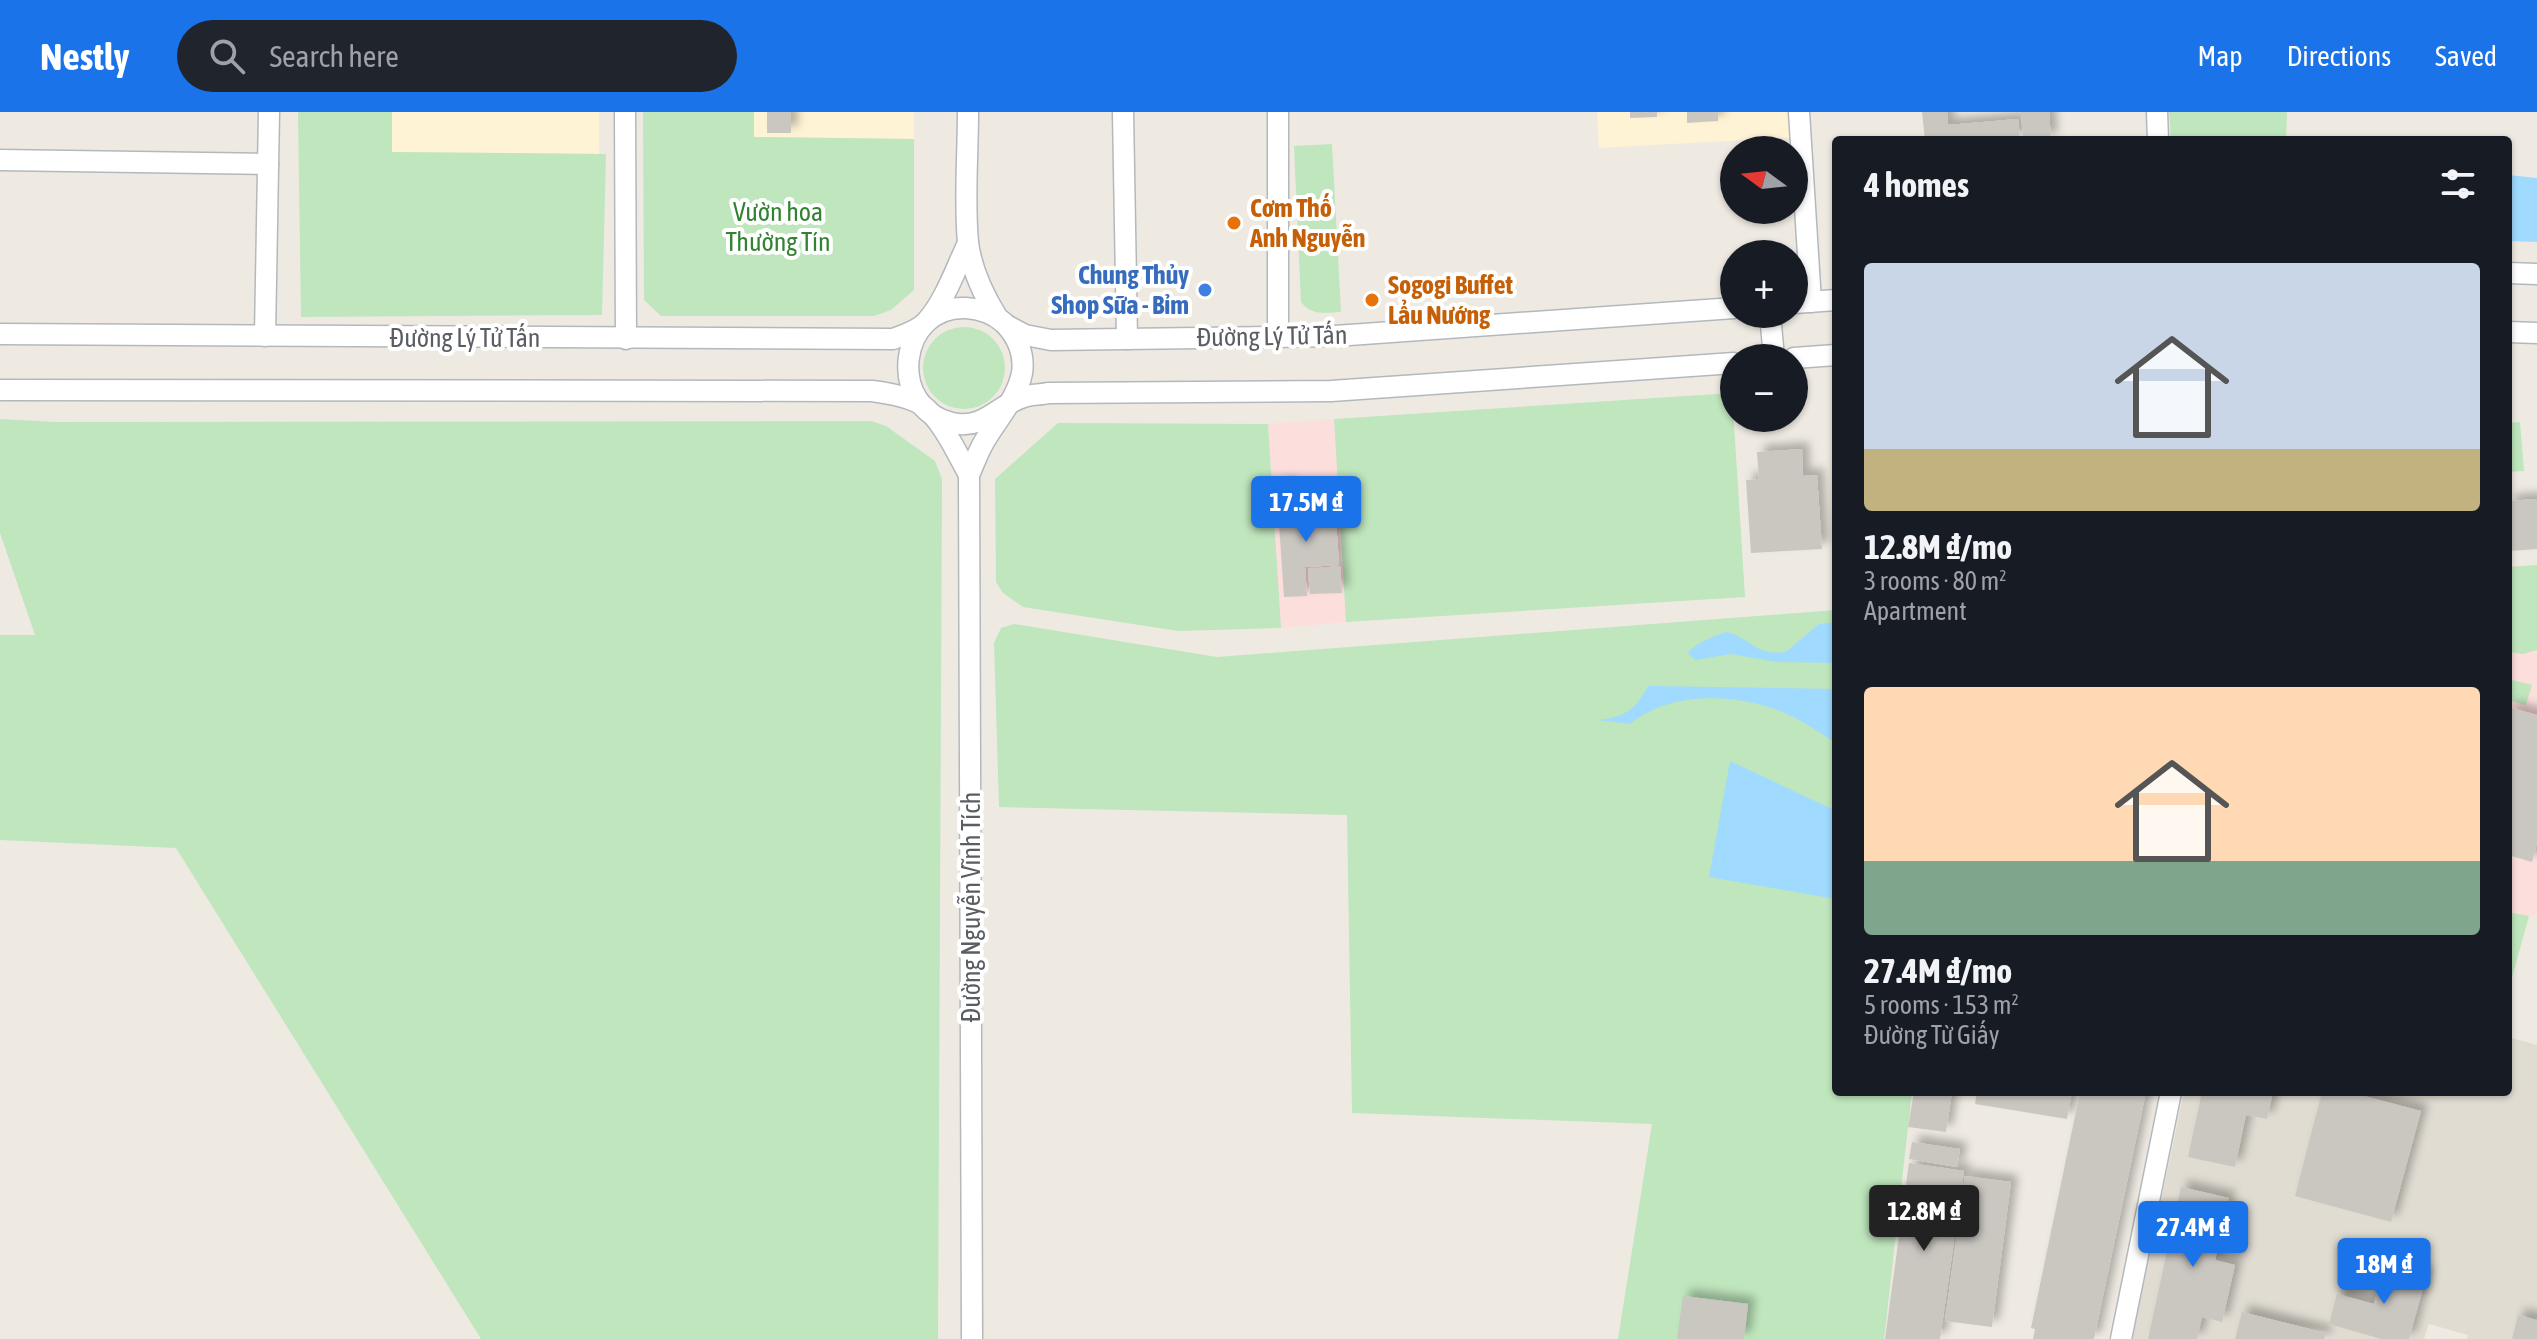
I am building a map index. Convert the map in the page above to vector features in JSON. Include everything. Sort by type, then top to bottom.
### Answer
[{"type":"street","points":[[265,336],[269,112]]},
{"type":"street","points":[[625,112],[626,339]]},
{"type":"street","points":[[968,112],[968,243],[974,270],[986,298],[1000,320],[1011,330],[1020,348],[1023,368],[1018,388],[984,442],[969,475]]},
{"type":"street","points":[[1123,112],[1127,339]]},
{"type":"street","points":[[1278,112],[1278,337]]},
{"type":"street","points":[[1799,112],[1801,240]]},
{"type":"street","points":[[2157,112],[2158,136]]},
{"type":"street","points":[[0,160],[268,164]]},
{"type":"street","points":[[968,243],[942,297],[914,337],[908,354],[909,381],[921,405],[948,436],[969,475]]},
{"type":"street","points":[[2512,273],[2537,274]]},
{"type":"street","points":[[1808,302],[1832,300]]},
{"type":"street","points":[[926,323],[941,312],[958,308],[978,309],[1000,320]]},
{"type":"street","name":"Đường Lý Tử Tấn","points":[[1000,320],[1025,335],[1051,340],[1278,337],[1335,336],[1720,309]]},
{"type":"street","name":"Đường Lý Tử Tấn","points":[[0,334],[893,339],[926,323]]},
{"type":"street","points":[[2512,332],[2537,333]]},
{"type":"street","points":[[1808,357],[1832,355]]},
{"type":"street","points":[[921,405],[952,423],[972,424],[992,417],[1024,397],[1048,393],[1331,391],[1720,364]]},
{"type":"street","name":"Đường Lý Tử Tấn","points":[[0,390],[872,391],[921,405]]},
{"type":"street","name":"Đường Nguyễn Vĩnh Tích","points":[[969,475],[972,1339]]},
{"type":"street","points":[[2121,1339],[2170,1096]]},
{"type":"shaded area","points":[[392,112],[599,112],[599,154],[392,152]]},
{"type":"shaded area","points":[[754,112],[914,112],[914,139],[753,137]]},
{"type":"shaded area","points":[[1597,112],[1799,112],[1800,136],[1720,136],[1720,141],[1599,148]]},
{"type":"shaded area","points":[[1334,419],[1346,622],[1281,628],[1268,424]]},
{"type":"shaded area","points":[[2537,565],[2537,915],[2529,916],[2512,913],[2512,567]]},
{"type":"shaded area","points":[[2512,1038],[2537,1045],[2537,1339],[2467,1339],[2468,1335],[2429,1324],[2424,1339],[2132,1339],[2183,1096],[2512,1096]]},
{"type":"green space","points":[[298,112],[392,112],[392,152],[606,154],[602,315],[301,317]]},
{"type":"green space","name":"Vườn hoa Thường Tín","points":[[643,112],[754,112],[754,137],[914,139],[914,290],[891,310],[874,316],[661,316],[644,300]]},
{"type":"green space","points":[[2169,112],[2287,112],[2286,136],[2171,136]]},
{"type":"green space","points":[[1332,144],[1341,312],[1324,313],[1314,312],[1301,302],[1294,146]]},
{"type":"green space","points":[[964,327],[980,330],[993,339],[1002,352],[1005,368],[1002,384],[993,397],[980,406],[964,409],[948,406],[935,397],[926,384],[923,368],[926,352],[935,339],[948,330]]},
{"type":"green space","points":[[1720,394],[1720,432],[1734,432],[1745,597],[1346,622],[1334,419]]},
{"type":"green space","points":[[0,419],[56,422],[871,421],[886,426],[935,461],[942,479],[938,1339],[481,1339],[176,848],[0,840],[0,635],[35,635],[0,533]]},
{"type":"green space","points":[[2520,422],[2524,471],[2512,472],[2512,423]]},
{"type":"green space","points":[[1058,423],[1268,424],[1281,628],[1178,631],[1023,607],[1003,593],[996,582],[995,479]]},
{"type":"green space","points":[[2537,565],[2537,650],[2523,654],[2512,653],[2512,567]]},
{"type":"green space","points":[[1832,610],[1832,1096],[1912,1096],[1884,1339],[1618,1339],[1652,1124],[1352,1113],[1347,815],[999,807],[994,643],[1001,628],[1014,624],[1217,657]]},
{"type":"green space","points":[[2512,680],[2532,685],[2526,705],[2512,701]]},
{"type":"green space","points":[[2512,913],[2529,916],[2512,978]]},
{"type":"water","points":[[2512,175],[2537,178],[2537,242],[2512,241]]},
{"type":"water","points":[[1832,622],[1832,663],[1778,662],[1730,654],[1695,660],[1688,653],[1706,640],[1727,632],[1760,649],[1786,652],[1819,624]]},
{"type":"water","points":[[1648,686],[1832,689],[1832,741],[1777,710],[1759,704],[1721,699],[1682,701],[1663,706],[1630,724],[1598,720],[1628,711]]},
{"type":"water","points":[[1730,761],[1832,809],[1832,898],[1709,877]]},
{"type":"building","points":[[767,112],[791,112],[791,133],[767,133]]},
{"type":"building","points":[[1630,112],[1657,112],[1657,117],[1630,118]]},
{"type":"building","points":[[1687,112],[1718,112],[1718,121],[1687,123]]},
{"type":"building","points":[[1922,112],[1947,112],[1948,125],[2018,119],[2020,136],[1925,136]]},
{"type":"building","points":[[2021,112],[2049,112],[2051,136],[2023,136]]},
{"type":"building","points":[[1802,449],[1803,476],[1817,475],[1822,549],[1751,553],[1746,480],[1759,479],[1757,452]]},
{"type":"building","points":[[1290,485],[1291,506],[1278,507],[1277,486]]},
{"type":"building","points":[[2537,499],[2537,549],[2512,551],[2512,501]]},
{"type":"building","points":[[1335,505],[1339,565],[1305,567],[1307,596],[1284,597],[1278,509]]},
{"type":"building","points":[[1340,566],[1342,593],[1310,594],[1308,569]]},
{"type":"building","points":[[2512,708],[2537,715],[2537,843],[2532,862],[2512,856]]},
{"type":"building","points":[[1913,1096],[1951,1096],[1946,1132],[1908,1127]]},
{"type":"building","points":[[1976,1096],[2071,1096],[2067,1119],[1975,1104]]},
{"type":"building","points":[[2079,1096],[2145,1096],[2094,1339],[2033,1339],[2035,1329],[2031,1328]]},
{"type":"building","points":[[2201,1096],[2272,1096],[2267,1119],[2246,1115],[2235,1167],[2188,1157]]},
{"type":"building","points":[[2321,1096],[2364,1096],[2421,1111],[2391,1222],[2295,1196]]},
{"type":"building","points":[[1912,1142],[1960,1149],[1957,1167],[1909,1159]]},
{"type":"building","points":[[1909,1163],[1964,1171],[1940,1339],[1885,1339]]},
{"type":"building","points":[[1965,1176],[2011,1182],[1992,1327],[1945,1321]]},
{"type":"building","points":[[2181,1187],[2229,1198],[2215,1260],[2235,1265],[2222,1322],[2202,1317],[2197,1339],[2148,1339]]},
{"type":"building","points":[[2385,1263],[2427,1274],[2409,1339],[2381,1339],[2329,1324],[2337,1294],[2374,1304]]},
{"type":"building","points":[[1683,1296],[1748,1304],[1744,1339],[1677,1339]]},
{"type":"building","points":[[2242,1312],[2326,1333],[2324,1339],[2235,1339]]},
{"type":"building","points":[[2518,1315],[2537,1320],[2537,1339],[2512,1339]]},
{"type":"place","name":"Cơm Thố Anh Nguyễn","points":[[1234,223]]},
{"type":"place","name":"Chung Thủy Shop Sữa - Bỉm","points":[[1205,290]]},
{"type":"place","name":"Sogogi Buffet Lẩu Nướng","points":[[1372,300]]}]
